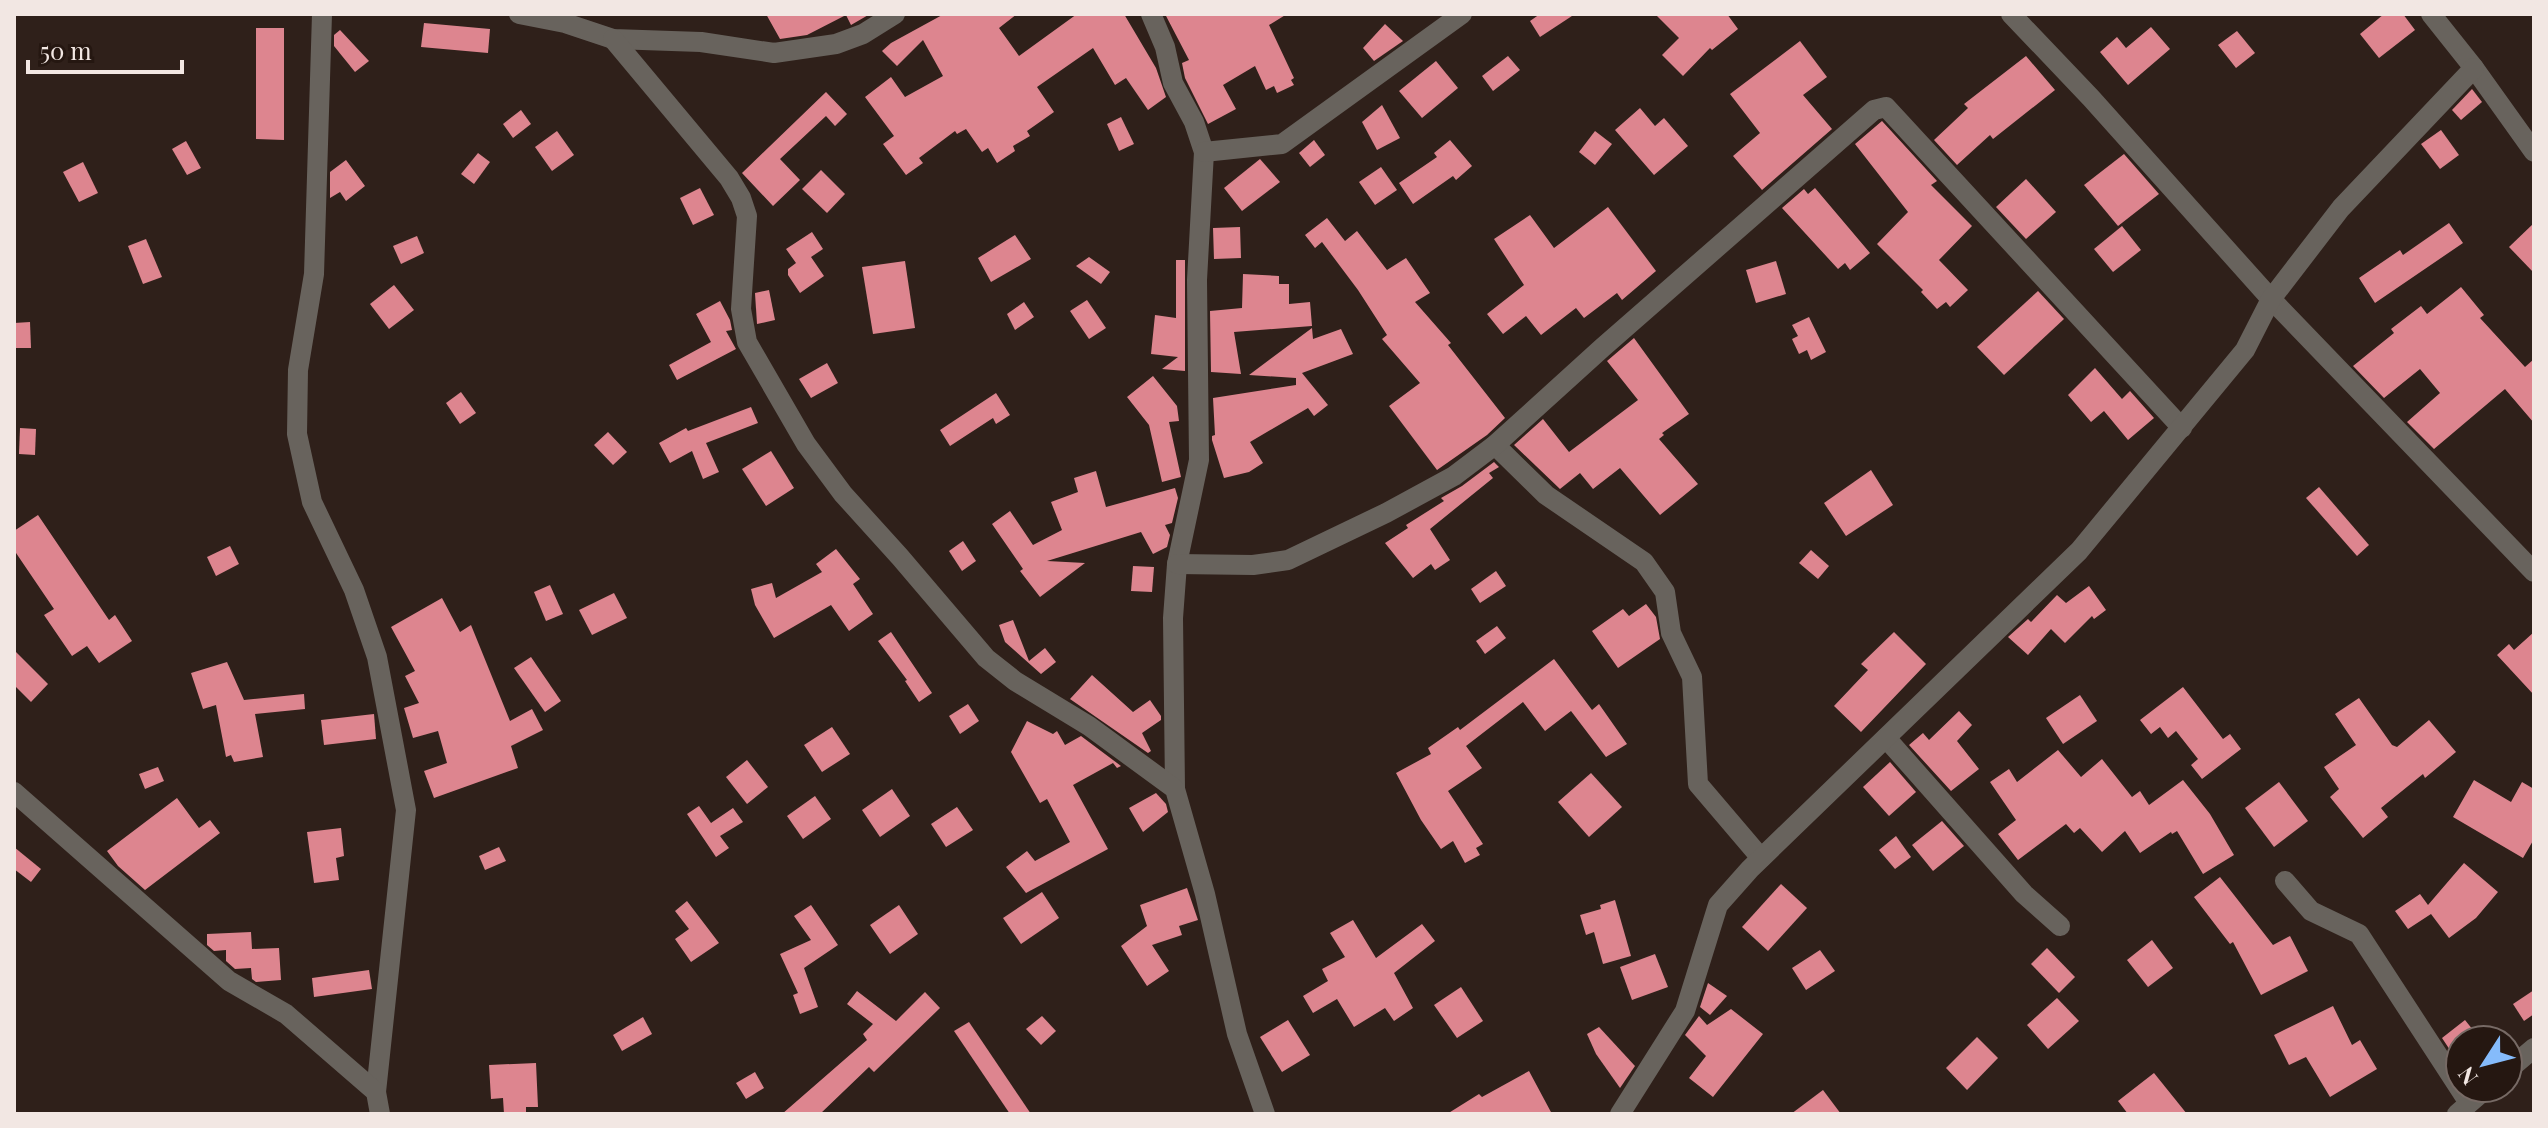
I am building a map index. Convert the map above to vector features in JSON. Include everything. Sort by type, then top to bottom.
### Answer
[{"type":"street","points":[[322,14],[314,274],[298,370],[297,434],[312,502],[354,590],[377,657],[406,810],[376,1092],[380,1114]]},
{"type":"street","points":[[519,14],[565,23],[613,39],[701,42],[774,53],[836,44],[863,34],[895,14]]},
{"type":"street","points":[[1151,14],[1165,47],[1173,83],[1194,122],[1204,152],[1197,280],[1199,460],[1177,564],[1173,618],[1175,789],[1205,894],[1237,1034],[1265,1114]]},
{"type":"street","points":[[1204,152],[1282,144],[1462,14]]},
{"type":"street","points":[[2011,14],[2091,98],[2271,299],[2534,572]]},
{"type":"street","points":[[2431,14],[2534,152]]},
{"type":"street","points":[[613,39],[729,178],[741,198],[747,216],[741,309],[747,342],[806,444],[843,494],[986,658],[1015,681],[1089,726],[1175,789]]},
{"type":"street","points":[[1620,1114],[1685,1011],[1718,905],[1761,858],[2079,551],[2245,350],[2271,299],[2341,208],[2474,68]]},
{"type":"street","points":[[1177,564],[1253,565],[1288,560],[1454,476],[1495,445],[1874,110],[1886,107],[2182,428]]},
{"type":"street","points":[[1495,445],[1546,495],[1644,562],[1665,592],[1671,633],[1692,677],[1698,784],[1761,858]]},
{"type":"street","points":[[1886,738],[2024,894],[2060,926]]},
{"type":"street","points":[[14,792],[229,981],[286,1014],[376,1092]]},
{"type":"street","points":[[2285,881],[2311,911],[2359,934],[2463,1109]]},
{"type":"building","points":[[766,14],[870,14],[851,25],[846,15],[807,35],[780,39]]},
{"type":"building","points":[[944,14],[1017,14],[999,28],[1019,56],[1077,14],[1124,14],[1156,68],[1166,97],[1148,110],[1126,78],[1115,85],[1093,48],[1037,87],[1054,112],[1027,131],[1030,136],[1013,146],[1015,151],[997,163],[988,148],[982,152],[966,129],[957,134],[955,131],[919,158],[923,163],[906,175],[883,144],[894,136],[865,97],[891,77],[905,97],[943,76],[923,40],[897,66],[882,51]]},
{"type":"building","points":[[1165,14],[1287,14],[1269,25],[1294,78],[1291,80],[1294,85],[1277,93],[1274,86],[1266,90],[1255,66],[1223,85],[1236,109],[1208,124],[1185,78],[1182,63],[1189,60]]},
{"type":"building","points":[[1540,14],[1575,14],[1540,37],[1530,21]]},
{"type":"building","points":[[1655,14],[1727,14],[1738,29],[1712,50],[1710,48],[1683,76],[1662,55],[1679,38]]},
{"type":"building","points":[[2384,14],[2403,14],[2415,30],[2379,58],[2360,34]]},
{"type":"building","points":[[424,23],[490,29],[488,53],[421,47]]},
{"type":"building","points":[[1385,24],[1403,41],[1374,61],[1363,48]]},
{"type":"building","points":[[2151,27],[2170,49],[2128,85],[2100,52],[2117,37],[2126,48]]},
{"type":"building","points":[[256,28],[284,28],[284,140],[256,139]]},
{"type":"building","points":[[340,30],[369,61],[355,72],[334,46],[334,35]]},
{"type":"building","points":[[2237,31],[2255,53],[2236,68],[2218,45]]},
{"type":"building","points":[[1800,41],[1827,77],[1803,95],[1832,129],[1762,190],[1733,156],[1760,133],[1730,94]]},
{"type":"building","points":[[1508,56],[1520,70],[1493,91],[1482,76]]},
{"type":"building","points":[[2026,56],[2055,90],[1993,139],[1990,135],[1957,165],[1934,140],[1968,108],[1964,104]]},
{"type":"building","points":[[1436,61],[1458,88],[1422,118],[1399,91]]},
{"type":"building","points":[[2472,89],[2482,102],[2461,120],[2452,110]]},
{"type":"building","points":[[826,92],[847,114],[835,126],[826,116],[780,159],[800,180],[773,206],[742,173]]},
{"type":"building","points":[[1382,105],[1400,138],[1377,150],[1362,122]]},
{"type":"building","points":[[1640,108],[1655,126],[1664,118],[1688,146],[1654,175],[1615,130]]},
{"type":"building","points":[[521,110],[531,124],[513,138],[503,124]]},
{"type":"building","points":[[1121,117],[1134,144],[1119,151],[1107,124]]},
{"type":"building","points":[[1882,121],[1937,181],[1931,185],[1972,226],[1939,260],[1968,290],[1950,307],[1946,302],[1937,309],[1921,292],[1923,290],[1877,244],[1908,212],[1855,144]]},
{"type":"building","points":[[2441,130],[2459,155],[2440,169],[2421,144]]},
{"type":"building","points":[[557,131],[574,155],[552,171],[535,147]]},
{"type":"building","points":[[1595,131],[1612,144],[1595,165],[1579,152]]},
{"type":"building","points":[[1314,140],[1325,155],[1310,167],[1299,153]]},
{"type":"building","points":[[1450,140],[1472,166],[1456,180],[1453,176],[1413,204],[1399,183],[1437,157],[1434,153]]},
{"type":"building","points":[[186,141],[201,168],[187,175],[172,149]]},
{"type":"building","points":[[478,153],[490,162],[474,184],[461,174]]},
{"type":"building","points":[[2124,154],[2159,194],[2118,226],[2084,185]]},
{"type":"building","points":[[1260,159],[1280,182],[1242,211],[1224,188]]},
{"type":"building","points":[[346,160],[365,186],[346,201],[340,192],[330,198],[330,172]]},
{"type":"building","points":[[83,162],[98,193],[79,202],[63,172]]},
{"type":"building","points":[[1381,167],[1397,190],[1375,205],[1359,182]]},
{"type":"building","points":[[821,170],[845,194],[827,213],[802,189]]},
{"type":"building","points":[[2026,179],[2056,212],[2026,239],[1996,207]]},
{"type":"building","points":[[700,188],[714,215],[693,225],[680,198]]},
{"type":"building","points":[[1815,188],[1870,253],[1850,270],[1845,263],[1838,269],[1782,208],[1804,189],[1808,194]]},
{"type":"building","points":[[1608,207],[1656,271],[1622,300],[1617,293],[1584,318],[1576,308],[1541,335],[1526,316],[1503,334],[1487,314],[1524,285],[1494,239],[1530,215],[1554,248]]},
{"type":"building","points":[[1327,218],[1345,241],[1357,231],[1387,270],[1406,258],[1430,293],[1415,302],[1451,343],[1448,345],[1505,418],[1487,435],[1437,470],[1389,406],[1420,383],[1382,339],[1387,335],[1322,242],[1315,248],[1305,235]]},
{"type":"building","points":[[2449,223],[2463,243],[2375,303],[2359,278],[2400,250],[2403,255]]},
{"type":"building","points":[[2534,223],[2534,273],[2509,247]]},
{"type":"building","points":[[2122,226],[2141,250],[2113,272],[2094,249]]},
{"type":"building","points":[[1240,227],[1241,258],[1214,259],[1213,228]]},
{"type":"building","points":[[812,232],[823,249],[811,257],[824,276],[800,293],[788,275],[788,269],[796,263],[786,249]]},
{"type":"building","points":[[1015,235],[1031,259],[991,282],[978,258]]},
{"type":"building","points":[[417,236],[424,253],[401,264],[393,246]]},
{"type":"building","points":[[146,239],[162,277],[143,284],[128,246]]},
{"type":"building","points":[[1089,257],[1110,272],[1101,284],[1076,266]]},
{"type":"building","points":[[1176,260],[1185,260],[1185,371],[1162,369],[1178,357],[1151,354],[1155,315],[1176,318]]},
{"type":"building","points":[[905,261],[915,328],[873,334],[862,267]]},
{"type":"building","points":[[1776,261],[1786,294],[1756,303],[1746,270]]},
{"type":"building","points":[[1243,274],[1279,276],[1279,284],[1289,284],[1289,304],[1310,302],[1312,326],[1234,332],[1241,374],[1211,372],[1210,311],[1242,308]]},
{"type":"building","points":[[394,285],[414,310],[389,329],[370,304]]},
{"type":"building","points":[[2461,287],[2484,315],[2480,318],[2525,367],[2534,359],[2534,423],[2505,389],[2434,449],[2407,422],[2440,393],[2420,369],[2384,398],[2353,366],[2394,333],[2391,329],[2421,306],[2427,314]]},
{"type":"building","points":[[769,290],[775,320],[757,324],[755,293]]},
{"type":"building","points":[[2038,291],[2064,319],[2004,375],[1977,347]]},
{"type":"building","points":[[1087,300],[1106,328],[1089,339],[1070,311]]},
{"type":"building","points":[[720,301],[732,330],[726,331],[736,349],[677,380],[669,365],[711,342],[696,314]]},
{"type":"building","points":[[1024,302],[1034,317],[1015,330],[1007,314]]},
{"type":"building","points":[[1809,317],[1826,352],[1811,360],[1807,350],[1799,354],[1792,339],[1798,336],[1792,325]]},
{"type":"building","points":[[30,322],[31,348],[14,348],[14,323]]},
{"type":"building","points":[[1312,328],[1313,339],[1341,329],[1353,354],[1302,373],[1328,405],[1314,416],[1308,408],[1250,442],[1263,463],[1249,472],[1224,478],[1212,440],[1215,435],[1213,398],[1296,385],[1296,378],[1249,375]]},
{"type":"building","points":[[1634,338],[1689,414],[1662,433],[1664,435],[1659,439],[1698,484],[1660,515],[1620,468],[1593,489],[1580,473],[1560,489],[1514,445],[1543,419],[1569,452],[1638,400],[1607,361]]},
{"type":"building","points":[[827,363],[838,383],[811,398],[799,379]]},
{"type":"building","points":[[2095,368],[2122,399],[2130,391],[2154,418],[2128,440],[2104,411],[2091,422],[2068,395]]},
{"type":"building","points":[[1153,376],[1177,406],[1179,421],[1169,422],[1181,477],[1162,482],[1149,425],[1127,397]]},
{"type":"building","points":[[461,392],[476,413],[460,424],[446,403]]},
{"type":"building","points":[[996,393],[1010,415],[996,424],[993,418],[950,446],[940,430]]},
{"type":"building","points":[[751,407],[758,423],[706,443],[719,472],[703,479],[692,451],[670,463],[659,443],[686,428],[688,431]]},
{"type":"building","points":[[20,428],[36,429],[35,455],[19,454]]},
{"type":"building","points":[[608,432],[627,452],[613,465],[594,445]]},
{"type":"building","points":[[771,451],[794,488],[766,506],[742,469]]},
{"type":"building","points":[[1494,462],[1499,467],[1489,473],[1493,478],[1430,529],[1450,560],[1435,570],[1431,564],[1413,578],[1385,543],[1408,528],[1406,525],[1444,501],[1441,498]]},
{"type":"building","points":[[1871,470],[1893,505],[1846,536],[1824,503]]},
{"type":"building","points":[[1096,471],[1106,507],[1175,488],[1178,498],[1172,523],[1165,525],[1170,535],[1167,547],[1153,554],[1141,532],[1047,561],[1085,563],[1040,597],[1020,571],[1023,569],[992,524],[1010,511],[1033,545],[1062,530],[1051,502],[1078,492],[1074,478]]},
{"type":"building","points":[[2319,487],[2369,545],[2357,556],[2306,498]]},
{"type":"building","points":[[38,515],[109,620],[115,615],[132,641],[99,663],[87,646],[72,656],[44,615],[54,609],[14,550],[14,531]]},
{"type":"building","points":[[963,541],[976,561],[962,571],[949,551]]},
{"type":"building","points":[[230,546],[239,564],[216,576],[207,557]]},
{"type":"building","points":[[836,549],[860,579],[853,584],[873,614],[849,631],[831,605],[774,638],[755,605],[751,589],[772,583],[776,598],[822,572],[816,564]]},
{"type":"building","points":[[1811,550],[1829,566],[1818,579],[1799,563]]},
{"type":"building","points":[[1133,566],[1154,567],[1152,592],[1131,591]]},
{"type":"building","points":[[1496,571],[1506,586],[1480,603],[1471,589]]},
{"type":"building","points":[[550,585],[563,614],[546,621],[534,592]]},
{"type":"building","points":[[2089,586],[2106,610],[2094,619],[2092,616],[2065,643],[2051,629],[2028,655],[2008,637],[2028,619],[2031,622],[2057,595],[2066,603]]},
{"type":"building","points":[[614,593],[627,618],[592,635],[579,610]]},
{"type":"building","points":[[442,598],[460,632],[471,625],[510,721],[532,709],[543,730],[511,746],[518,768],[434,798],[424,771],[447,763],[438,731],[413,738],[404,708],[419,703],[405,676],[415,671],[391,627]]},
{"type":"building","points":[[1646,604],[1656,617],[1660,639],[1618,668],[1592,631],[1623,609],[1629,616]]},
{"type":"building","points":[[1013,620],[1029,661],[1045,648],[1056,662],[1041,674],[1005,642],[999,625]]},
{"type":"building","points":[[1497,626],[1506,638],[1485,654],[1476,641]]},
{"type":"building","points":[[891,632],[932,693],[919,702],[878,641]]},
{"type":"building","points":[[1894,632],[1926,664],[1861,732],[1834,706],[1868,670],[1861,664]]},
{"type":"building","points":[[2534,632],[2534,695],[2497,655],[2509,644],[2514,650]]},
{"type":"building","points":[[14,650],[48,684],[31,702],[14,685]]},
{"type":"building","points":[[531,657],[561,701],[545,712],[514,668]]},
{"type":"building","points":[[1554,659],[1592,710],[1599,704],[1627,744],[1606,757],[1571,711],[1545,731],[1523,702],[1466,746],[1482,768],[1448,791],[1483,844],[1476,848],[1480,855],[1465,863],[1453,841],[1441,849],[1421,820],[1396,773],[1431,754],[1428,748],[1458,727],[1460,730]]},
{"type":"building","points":[[227,662],[244,700],[304,694],[305,709],[255,714],[263,757],[234,762],[231,755],[226,757],[216,705],[203,709],[191,673]]},
{"type":"building","points":[[1092,675],[1133,712],[1150,700],[1161,716],[1161,720],[1142,733],[1151,751],[1148,753],[1070,699]]},
{"type":"building","points":[[2183,687],[2223,739],[2230,734],[2241,749],[2202,779],[2191,765],[2198,759],[2176,731],[2168,738],[2160,727],[2151,734],[2140,720]]},
{"type":"building","points":[[2080,695],[2097,721],[2063,744],[2046,718]]},
{"type":"building","points":[[2359,698],[2392,745],[2397,747],[2429,720],[2456,752],[2381,808],[2388,817],[2363,838],[2330,797],[2339,789],[2324,767],[2356,745],[2335,714]]},
{"type":"building","points":[[968,704],[979,721],[960,734],[949,716]]},
{"type":"building","points":[[1959,711],[1972,725],[1957,741],[1979,769],[1951,791],[1909,745],[1923,733],[1929,740]]},
{"type":"building","points":[[374,714],[376,739],[324,745],[321,720]]},
{"type":"building","points":[[1027,721],[1053,734],[1057,731],[1065,745],[1081,736],[1121,766],[1117,768],[1113,763],[1073,785],[1108,849],[1026,893],[1006,867],[1027,851],[1035,861],[1070,842],[1047,799],[1040,803],[1011,752]]},
{"type":"building","points":[[832,727],[850,754],[822,772],[804,745]]},
{"type":"building","points":[[2058,750],[2081,777],[2102,759],[2132,797],[2140,791],[2149,805],[2183,780],[2210,814],[2234,855],[2203,874],[2177,831],[2140,853],[2125,831],[2102,852],[2080,828],[2074,833],[2066,824],[2018,860],[1998,834],[2016,820],[1990,782],[2009,769],[2017,782]]},
{"type":"building","points":[[747,760],[768,787],[747,804],[726,777]]},
{"type":"building","points":[[1890,762],[1916,792],[1889,816],[1863,787]]},
{"type":"building","points":[[158,767],[164,781],[145,789],[139,774]]},
{"type":"building","points":[[1591,773],[1622,807],[1589,837],[1558,802]]},
{"type":"building","points":[[2474,780],[2511,802],[2522,782],[2534,789],[2534,839],[2523,858],[2453,817]]},
{"type":"building","points":[[2279,782],[2308,821],[2274,847],[2245,808]]},
{"type":"building","points":[[892,789],[910,816],[880,837],[862,810]]},
{"type":"building","points":[[1156,793],[1166,804],[1168,812],[1143,832],[1129,808]]},
{"type":"building","points":[[815,796],[831,819],[803,839],[787,816]]},
{"type":"building","points":[[177,798],[199,828],[210,820],[220,833],[145,890],[118,866],[107,851]]},
{"type":"building","points":[[699,806],[711,823],[733,808],[743,822],[720,836],[729,848],[716,857],[687,814]]},
{"type":"building","points":[[957,807],[973,830],[946,847],[931,824]]},
{"type":"building","points":[[1942,821],[1964,846],[1933,871],[1912,845]]},
{"type":"building","points":[[341,828],[344,856],[336,858],[339,880],[314,883],[307,832]]},
{"type":"building","points":[[1896,836],[1911,857],[1895,869],[1879,850]]},
{"type":"building","points":[[14,847],[41,869],[31,882],[14,869]]},
{"type":"building","points":[[499,847],[506,861],[485,870],[479,856]]},
{"type":"building","points":[[2464,863],[2498,892],[2476,918],[2449,938],[2431,914],[2408,929],[2395,911],[2420,894],[2428,905]]},
{"type":"building","points":[[2220,877],[2273,945],[2290,936],[2308,971],[2261,995],[2233,942],[2230,944],[2194,897]]},
{"type":"building","points":[[1781,884],[1807,908],[1768,951],[1742,927]]},
{"type":"building","points":[[1187,888],[1198,920],[1179,926],[1182,935],[1152,945],[1169,971],[1147,986],[1121,946],[1147,926],[1140,905]]},
{"type":"building","points":[[1042,892],[1059,918],[1021,944],[1003,918]]},
{"type":"building","points":[[1615,900],[1631,956],[1603,964],[1594,932],[1586,935],[1580,915],[1601,909],[1600,905]]},
{"type":"building","points":[[687,901],[719,943],[691,962],[675,939],[689,929],[675,911]]},
{"type":"building","points":[[811,905],[838,945],[804,968],[818,1007],[800,1014],[793,995],[798,993],[780,954],[811,940],[794,916]]},
{"type":"building","points":[[899,905],[918,934],[890,954],[870,925]]},
{"type":"building","points":[[1353,920],[1376,958],[1422,924],[1435,941],[1394,973],[1413,1008],[1394,1021],[1385,1008],[1354,1027],[1337,999],[1313,1013],[1303,996],[1328,981],[1322,969],[1345,957],[1330,933]]},
{"type":"building","points":[[251,932],[252,949],[279,948],[281,980],[256,982],[252,979],[251,968],[235,969],[226,961],[226,950],[214,951],[207,945],[207,934]]},
{"type":"building","points":[[2152,940],[2173,968],[2148,987],[2127,960]]},
{"type":"building","points":[[2047,948],[2075,977],[2059,993],[2031,964]]},
{"type":"building","points":[[1820,950],[1835,971],[1806,990],[1792,968]]},
{"type":"building","points":[[1655,954],[1668,987],[1632,1000],[1620,967]]},
{"type":"building","points":[[369,970],[372,989],[314,997],[312,978]]},
{"type":"building","points":[[1708,983],[1727,996],[1710,1015],[1700,1007]]},
{"type":"building","points":[[1461,987],[1483,1021],[1457,1038],[1434,1005]]},
{"type":"building","points":[[2534,990],[2534,1014],[2524,1021],[2513,1004]]},
{"type":"building","points":[[857,991],[896,1021],[925,992],[940,1008],[874,1072],[869,1067],[820,1114],[782,1114],[867,1040],[863,1034],[873,1024],[847,1004]]},
{"type":"building","points":[[2057,998],[2079,1021],[2048,1049],[2027,1025]]},
{"type":"building","points":[[2333,1006],[2352,1045],[2360,1040],[2377,1069],[2330,1097],[2306,1057],[2289,1065],[2274,1035]]},
{"type":"building","points":[[1731,1009],[1763,1034],[1713,1097],[1689,1078],[1706,1056],[1685,1035],[1699,1016],[1707,1025]]},
{"type":"building","points":[[1042,1016],[1056,1031],[1041,1045],[1026,1029]]},
{"type":"building","points":[[643,1017],[652,1034],[622,1051],[613,1035]]},
{"type":"building","points":[[1288,1020],[1310,1055],[1282,1072],[1260,1037]]},
{"type":"building","points":[[969,1022],[1031,1114],[1010,1114],[954,1031]]},
{"type":"building","points":[[1599,1027],[1635,1066],[1620,1088],[1596,1054],[1587,1034]]},
{"type":"building","points":[[1977,1037],[1998,1058],[1967,1090],[1946,1068]]},
{"type":"building","points":[[536,1063],[538,1107],[526,1107],[526,1114],[504,1114],[503,1098],[491,1099],[489,1065]]},
{"type":"building","points":[[1529,1071],[1552,1114],[1447,1114],[1479,1094],[1482,1097]]},
{"type":"building","points":[[755,1072],[764,1088],[746,1099],[736,1083]]},
{"type":"building","points":[[2154,1073],[2187,1114],[2128,1114],[2118,1101]]},
{"type":"building","points":[[1823,1090],[1841,1114],[1791,1114]]}]
